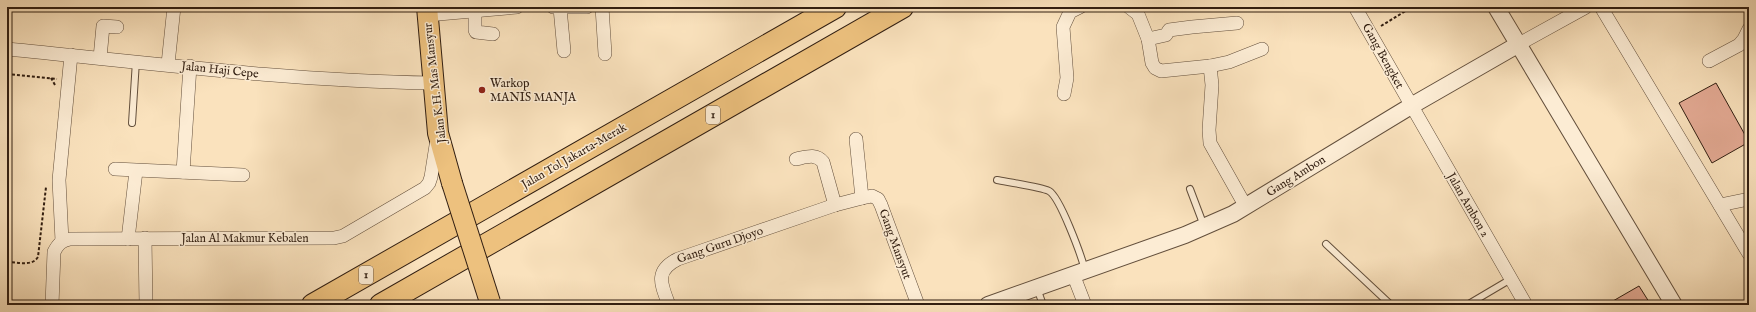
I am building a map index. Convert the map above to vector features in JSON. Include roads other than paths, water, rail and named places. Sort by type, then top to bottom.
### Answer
[{"type":"highway","name":"Jalan Tol Jakarta–Merak","points":[[313,305],[835,7]]},
{"type":"highway","name":"1","points":[[381,305],[902,7]]},
{"type":"main road","name":"Jalan K.H. Mas Mansyur","points":[[427,11],[438,133],[452,183],[491,303]]},
{"type":"street","points":[[168,64],[174,7]]},
{"type":"street","points":[[427,11],[517,7]]},
{"type":"street","points":[[564,51],[556,7],[587,7]]},
{"type":"street","points":[[602,7],[606,54]]},
{"type":"street","points":[[1064,94],[1066,78],[1063,27],[1070,12],[1080,7]]},
{"type":"street","points":[[1131,7],[1138,14],[1148,39],[1152,63],[1155,68],[1161,71],[1210,66],[1229,62],[1262,49]]},
{"type":"street","name":"Gang Bengket","points":[[1355,7],[1411,106]]},
{"type":"street","points":[[1496,7],[1674,305]]},
{"type":"street","name":"Gang Ambon","points":[[988,305],[1204,228],[1246,207],[1411,106],[1586,7]]},
{"type":"street","points":[[1601,7],[1749,254]]},
{"type":"street","points":[[475,10],[476,32],[493,34]]},
{"type":"street","points":[[1148,39],[1166,35],[1169,30],[1237,23]]},
{"type":"street","points":[[100,58],[103,26],[117,27]]},
{"type":"street","points":[[1709,61],[1739,45],[1749,29]]},
{"type":"street","name":"Jalan Haji Cepe","points":[[7,49],[297,77],[372,82],[433,83]]},
{"type":"street","points":[[52,305],[54,252],[62,241],[59,180],[71,55]]},
{"type":"street","points":[[183,172],[190,66]]},
{"type":"street","points":[[1210,66],[1212,85],[1209,130],[1210,143],[1246,207]]},
{"type":"street","name":"Jalan Ambon 2","points":[[1411,106],[1526,305]]},
{"type":"street","name":"Jalan Al Makmur Kebalen","points":[[62,241],[70,239],[334,238],[343,236],[425,188],[431,177],[438,133]]},
{"type":"street","points":[[856,139],[862,198]]},
{"type":"street","points":[[796,159],[815,156],[820,158],[823,162],[835,205]]},
{"type":"street","points":[[115,169],[243,175]]},
{"type":"street","points":[[128,239],[136,171]]},
{"type":"street","name":"Gang Mansyut","points":[[770,227],[835,205],[862,198],[872,196],[878,199],[918,305]]},
{"type":"street","points":[[1720,205],[1749,199]]},
{"type":"street","name":"Gang Guru Djoyo","points":[[669,305],[660,282],[662,272],[668,264],[678,259],[770,227]]},
{"type":"street","points":[[145,238],[146,305]]},
{"type":"street","points":[[1080,272],[1085,305]]},
{"type":"lane","points":[[132,123],[136,61]]},
{"type":"lane","points":[[997,180],[1049,191],[1056,198],[1063,212],[1080,272]]},
{"type":"lane","points":[[1190,189],[1204,228]]},
{"type":"lane","points":[[1326,244],[1391,305]]},
{"type":"lane","points":[[1467,305],[1511,279]]},
{"type":"lane","points":[[1036,288],[1043,305]]},
{"type":"place","name":"Warkop MANIS MANJA","points":[[482,90]]}]
